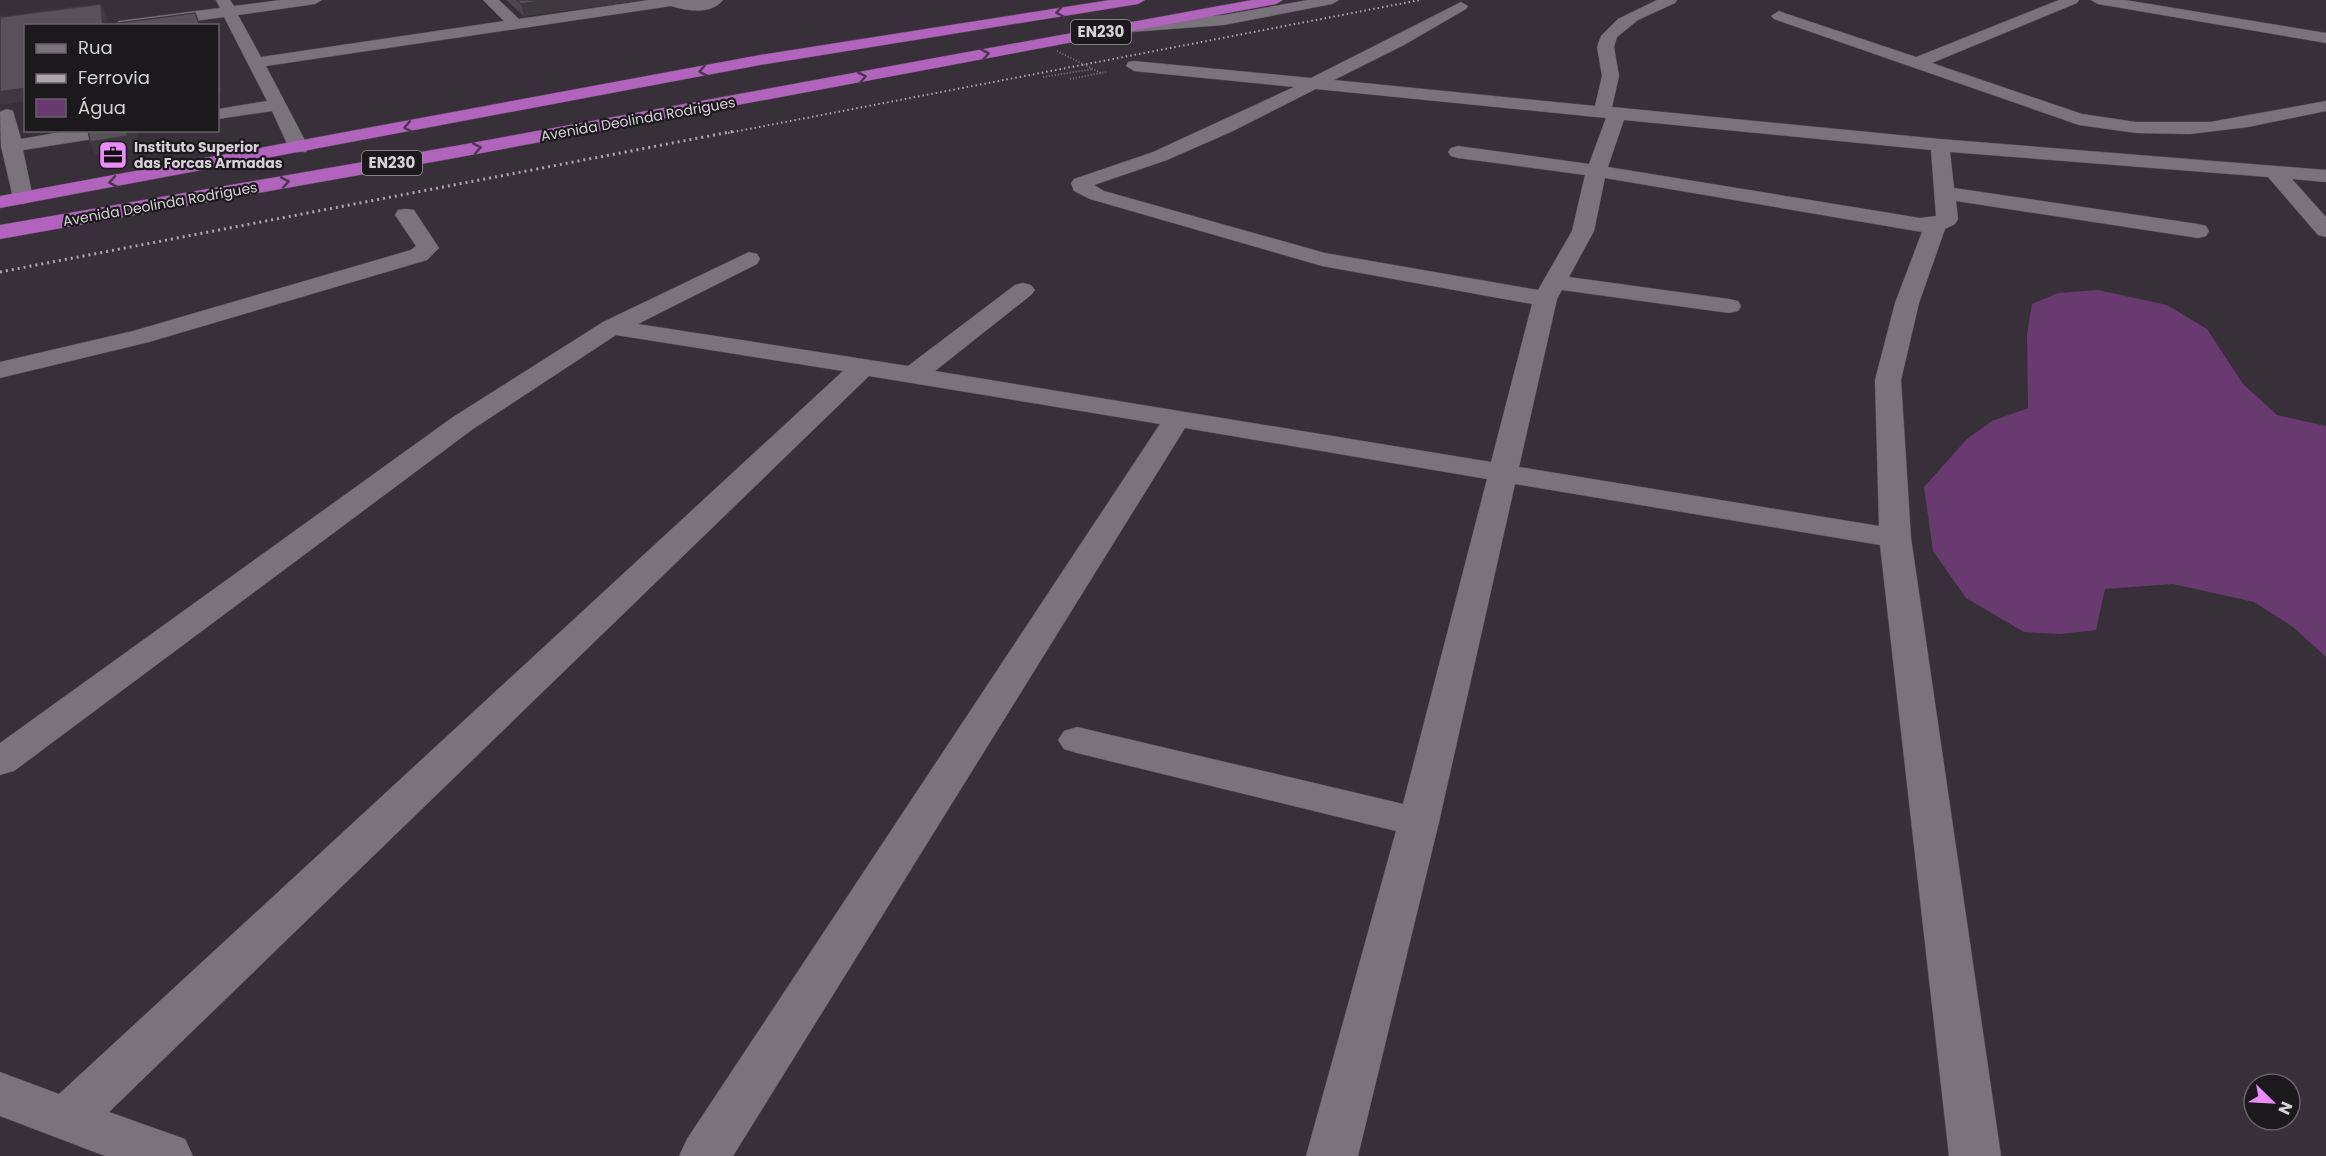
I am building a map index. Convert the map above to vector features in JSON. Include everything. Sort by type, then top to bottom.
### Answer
[{"type":"highway","name":"Avenida Deolinda Rodrigues","points":[[0,202],[299,148],[760,60],[1138,0]]},
{"type":"highway","name":"Avenida Deolinda Rodrigues","points":[[0,232],[784,92],[1276,0]]},
{"type":"highway","points":[[897,37],[871,47],[870,56],[890,63],[927,64]]},
{"type":"highway","points":[[760,60],[800,62],[822,68],[824,73],[820,78],[784,92]]},
{"type":"street","points":[[130,24],[225,6],[315,0]]},
{"type":"street","points":[[490,0],[515,24]]},
{"type":"street","points":[[255,63],[671,0],[688,6],[698,6],[716,0]]},
{"type":"street","points":[[1131,27],[1224,20],[1332,0]]},
{"type":"street","points":[[1332,1156],[1419,822],[1502,475],[1551,291],[1583,231],[1610,114],[1610,77],[1605,46],[1608,37],[1616,28],[1670,0]]},
{"type":"street","points":[[1919,62],[2073,0]]},
{"type":"street","points":[[2098,0],[2326,38]]},
{"type":"street","points":[[225,6],[299,148]]},
{"type":"street","points":[[1461,6],[1398,42],[1311,86],[1160,156],[1082,183],[1081,187],[1097,195],[1322,259],[1551,291],[1729,306]]},
{"type":"street","points":[[1779,16],[1919,62],[2079,119],[2124,127],[2187,129],[2249,121],[2326,106]]},
{"type":"street","points":[[1134,66],[1311,86],[1940,145],[2326,176]]},
{"type":"street","points":[[219,114],[278,105]]},
{"type":"street","points":[[7,115],[11,146],[23,198]]},
{"type":"street","points":[[11,146],[99,132]]},
{"type":"street","points":[[1940,145],[1940,209],[1906,303],[1888,380],[1895,538],[1975,1156]]},
{"type":"street","points":[[1458,152],[1596,171],[1920,225],[1940,209],[2198,231]]},
{"type":"street","points":[[2273,171],[2326,230]]},
{"type":"street","points":[[0,370],[140,337],[420,255],[428,248],[405,215]]},
{"type":"street","points":[[0,762],[463,423],[612,327],[749,259]]},
{"type":"street","points":[[913,375],[1023,290]]},
{"type":"street","points":[[612,327],[864,366],[1502,475],[1895,538]]},
{"type":"street","points":[[67,1119],[864,366]]},
{"type":"street","points":[[705,1156],[1177,419]]},
{"type":"street","points":[[1077,740],[1419,822]]},
{"type":"street","points":[[0,1094],[167,1156]]},
{"type":"path","points":[[1057,51],[1101,73]]},
{"type":"path","points":[[1070,79],[1134,66]]},
{"type":"path","points":[[1042,77],[1093,69]]},
{"type":"water","points":[[2098,290],[2167,305],[2207,329],[2243,384],[2277,415],[2326,426],[2326,657],[2293,627],[2254,602],[2173,584],[2105,589],[2096,630],[2060,634],[2024,632],[1966,598],[1933,551],[1924,487],[1967,439],[1992,421],[2028,408],[2027,334],[2032,304],[2058,293]]},
{"type":"building","points":[[517,0],[548,0],[521,4]]},
{"type":"building","points":[[101,4],[103,24],[24,24],[24,88],[0,92],[0,17]]},
{"type":"building","points":[[195,13],[199,24],[111,24]]},
{"type":"building","points":[[88,132],[134,132],[127,133],[128,136],[90,142]]},
{"type":"railway","points":[[728,133],[1420,0]]},
{"type":"railway","points":[[0,272],[735,131]]},
{"type":"place","name":"Instituto Superior das Forcas Armadas","points":[[113,155]]}]
